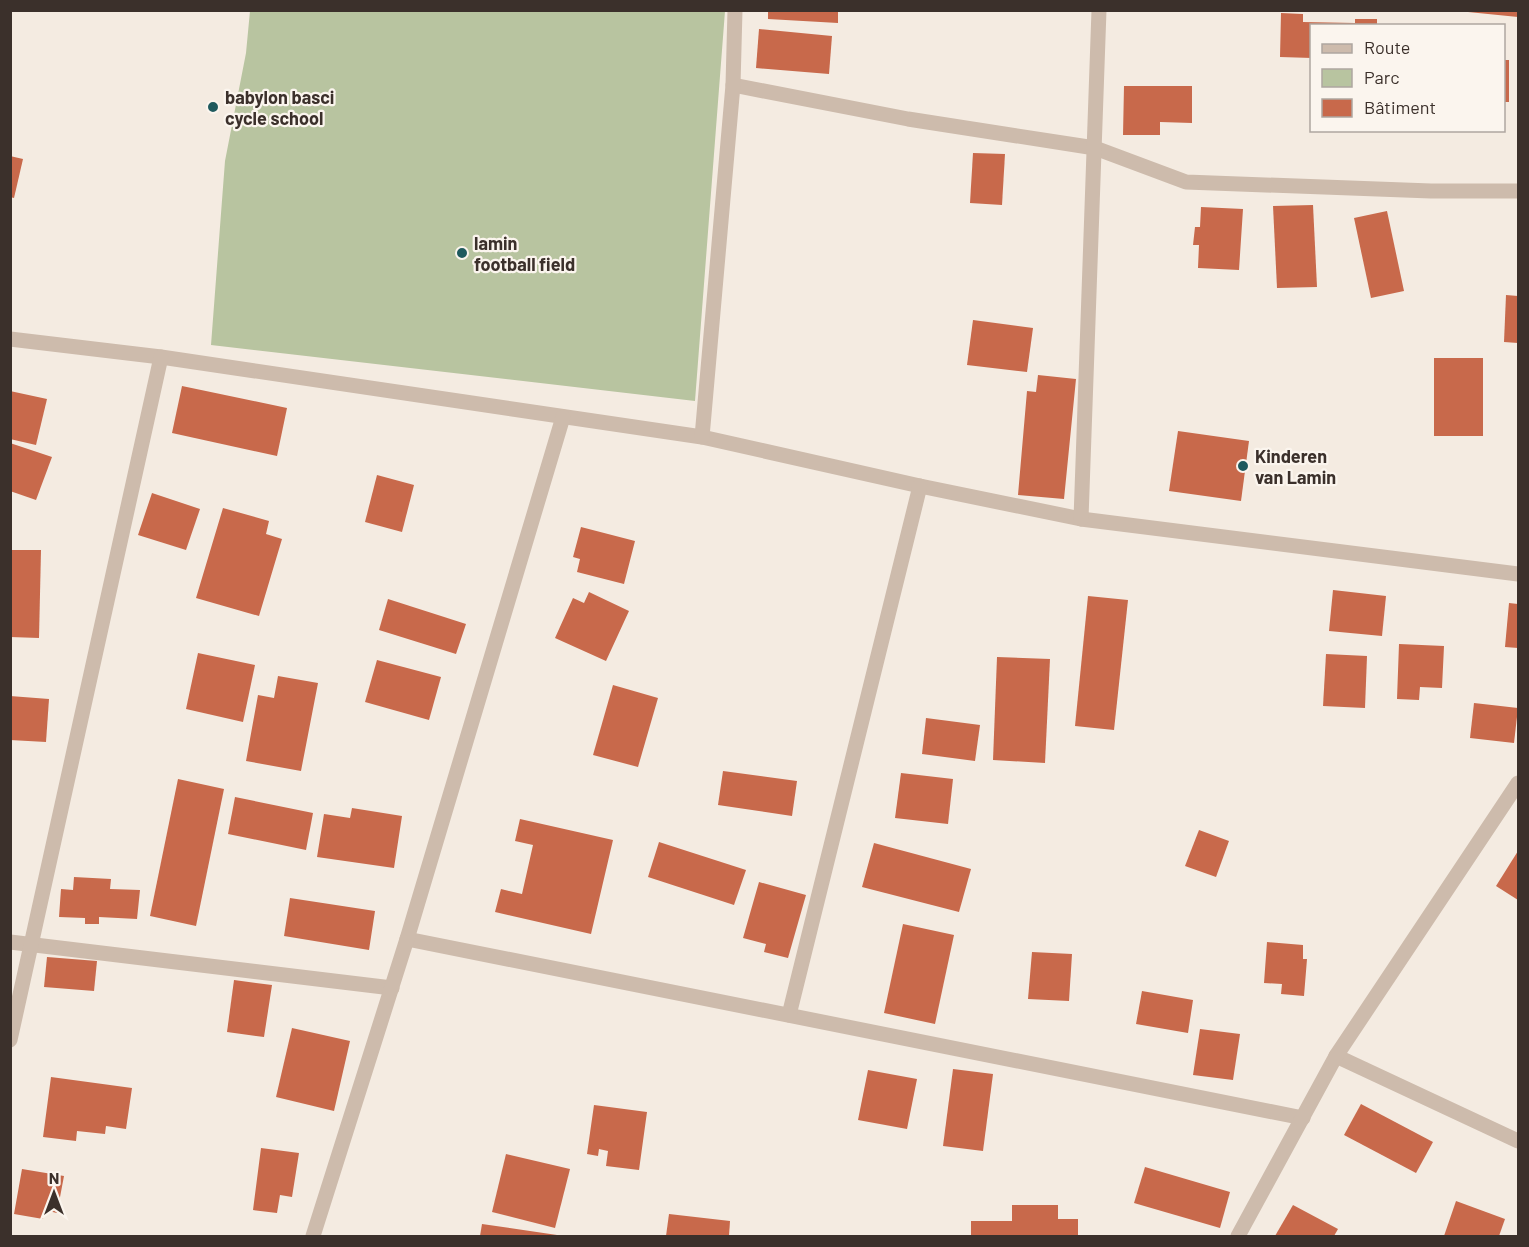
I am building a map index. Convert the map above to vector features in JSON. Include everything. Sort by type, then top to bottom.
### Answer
[{"type":"street","points":[[702,437],[734,85],[735,10]]},
{"type":"street","points":[[1081,519],[1099,10]]},
{"type":"street","points":[[734,85],[908,119],[1095,148],[1186,182],[1431,191],[1518,191]]},
{"type":"street","points":[[10,339],[161,357],[702,437],[1081,519],[1518,574]]},
{"type":"street","points":[[10,1040],[161,357]]},
{"type":"street","points":[[313,1236],[407,939],[563,417]]},
{"type":"street","points":[[789,1015],[920,486]]},
{"type":"street","points":[[1238,1236],[1336,1056],[1518,783]]},
{"type":"street","points":[[407,939],[1302,1118]]},
{"type":"street","points":[[10,942],[392,988]]},
{"type":"street","points":[[1336,1056],[1518,1141]]},
{"type":"green space","name":"lamin football field","points":[[250,11],[725,11],[695,401],[211,345],[225,161],[246,53]]},
{"type":"building","points":[[768,10],[838,10],[838,23],[768,19]]},
{"type":"building","points":[[1468,10],[1518,10],[1518,17],[1468,12]]},
{"type":"building","points":[[1281,13],[1303,14],[1303,22],[1355,23],[1355,19],[1377,19],[1377,24],[1310,24],[1310,58],[1280,57]]},
{"type":"building","points":[[759,29],[832,36],[829,74],[756,68]]},
{"type":"building","points":[[1505,60],[1509,60],[1509,102],[1505,102]]},
{"type":"building","points":[[1124,86],[1192,86],[1192,123],[1160,122],[1160,135],[1123,135]]},
{"type":"building","points":[[973,153],[1005,154],[1002,205],[970,203]]},
{"type":"building","points":[[10,156],[23,159],[14,198],[10,197]]},
{"type":"building","points":[[1313,205],[1317,287],[1277,288],[1273,206]]},
{"type":"building","points":[[1201,207],[1243,209],[1239,270],[1198,268],[1199,245],[1193,245],[1195,227],[1200,227]]},
{"type":"building","points":[[1387,211],[1404,291],[1371,298],[1354,218]]},
{"type":"building","points":[[1506,295],[1518,296],[1518,343],[1504,342]]},
{"type":"building","points":[[973,320],[1033,328],[1027,372],[967,365]]},
{"type":"building","points":[[1434,358],[1483,358],[1483,436],[1434,436]]},
{"type":"building","points":[[1038,375],[1076,379],[1064,499],[1018,495],[1027,391],[1036,392]]},
{"type":"building","points":[[182,386],[287,408],[277,456],[172,433]]},
{"type":"building","points":[[10,391],[47,399],[36,445],[10,439]]},
{"type":"building","points":[[1178,431],[1249,441],[1241,501],[1169,491]]},
{"type":"building","points":[[10,443],[52,457],[36,500],[10,491]]},
{"type":"building","points":[[377,475],[414,485],[402,532],[365,522]]},
{"type":"building","points":[[152,493],[200,509],[186,550],[138,535]]},
{"type":"building","points":[[223,508],[269,521],[266,534],[282,539],[259,616],[196,598]]},
{"type":"building","points":[[581,527],[635,541],[624,584],[577,572],[580,559],[573,557]]},
{"type":"building","points":[[10,550],[41,550],[39,638],[10,637]]},
{"type":"building","points":[[1333,590],[1386,596],[1382,636],[1329,631]]},
{"type":"building","points":[[589,592],[629,611],[606,661],[555,638],[573,598],[584,603]]},
{"type":"building","points":[[1088,596],[1128,600],[1114,730],[1075,726]]},
{"type":"building","points":[[388,599],[466,624],[456,654],[379,630]]},
{"type":"building","points":[[1509,603],[1518,604],[1518,648],[1505,647]]},
{"type":"building","points":[[1399,644],[1444,646],[1442,688],[1420,687],[1419,700],[1397,699]]},
{"type":"building","points":[[198,653],[255,665],[243,722],[186,709]]},
{"type":"building","points":[[1326,654],[1367,656],[1365,708],[1323,706]]},
{"type":"building","points":[[997,657],[1050,659],[1045,763],[993,760]]},
{"type":"building","points":[[377,660],[441,677],[429,720],[365,702]]},
{"type":"building","points":[[278,676],[318,683],[301,771],[246,761],[258,695],[274,698]]},
{"type":"building","points":[[613,685],[658,698],[638,767],[593,755]]},
{"type":"building","points":[[10,696],[49,699],[46,742],[10,740]]},
{"type":"building","points":[[1474,703],[1518,708],[1514,743],[1470,738]]},
{"type":"building","points":[[926,718],[980,725],[975,761],[922,754]]},
{"type":"building","points":[[723,771],[797,781],[792,816],[718,805]]},
{"type":"building","points":[[901,773],[953,779],[948,824],[895,818]]},
{"type":"building","points":[[178,779],[224,789],[196,926],[150,916]]},
{"type":"building","points":[[235,797],[313,813],[306,850],[228,834]]},
{"type":"building","points":[[352,808],[402,816],[394,868],[317,857],[324,814],[350,818]]},
{"type":"building","points":[[520,819],[613,840],[591,934],[495,912],[501,889],[522,894],[533,845],[515,841]]},
{"type":"building","points":[[1199,830],[1229,841],[1216,877],[1185,866]]},
{"type":"building","points":[[659,842],[746,870],[734,905],[648,877]]},
{"type":"building","points":[[874,843],[971,869],[959,912],[862,887]]},
{"type":"building","points":[[1518,851],[1518,900],[1496,886]]},
{"type":"building","points":[[74,877],[111,879],[110,889],[140,890],[137,919],[99,917],[99,924],[85,924],[85,918],[59,917],[61,889],[73,890]]},
{"type":"building","points":[[759,882],[806,895],[788,958],[764,952],[766,944],[743,938]]},
{"type":"building","points":[[290,898],[375,911],[369,950],[284,936]]},
{"type":"building","points":[[903,924],[954,935],[935,1024],[884,1013]]},
{"type":"building","points":[[1267,942],[1303,945],[1303,959],[1307,959],[1304,996],[1281,994],[1282,984],[1264,983]]},
{"type":"building","points":[[1032,952],[1072,954],[1069,1001],[1028,999]]},
{"type":"building","points":[[47,957],[97,961],[94,991],[44,987]]},
{"type":"building","points":[[234,980],[272,985],[264,1037],[227,1032]]},
{"type":"building","points":[[1142,991],[1193,1000],[1188,1033],[1136,1024]]},
{"type":"building","points":[[292,1028],[350,1041],[334,1111],[276,1097]]},
{"type":"building","points":[[1200,1029],[1240,1034],[1233,1080],[1193,1075]]},
{"type":"building","points":[[953,1069],[993,1074],[983,1151],[943,1146]]},
{"type":"building","points":[[868,1070],[917,1079],[907,1129],[858,1120]]},
{"type":"building","points":[[51,1077],[132,1088],[126,1129],[106,1126],[105,1134],[77,1131],[76,1141],[43,1137]]},
{"type":"building","points":[[1361,1104],[1433,1142],[1416,1173],[1344,1135]]},
{"type":"building","points":[[594,1105],[647,1112],[639,1170],[606,1166],[608,1151],[599,1149],[598,1156],[587,1154]]},
{"type":"building","points":[[261,1148],[299,1153],[292,1197],[280,1195],[277,1213],[253,1210]]},
{"type":"building","points":[[506,1154],[570,1169],[555,1228],[492,1212]]},
{"type":"building","points":[[1145,1167],[1230,1192],[1220,1228],[1134,1203]]},
{"type":"building","points":[[22,1169],[64,1176],[57,1213],[44,1210],[43,1219],[14,1214]]},
{"type":"building","points":[[1456,1201],[1505,1219],[1499,1236],[1444,1236]]},
{"type":"building","points":[[1012,1205],[1058,1205],[1058,1219],[1078,1219],[1078,1236],[971,1236],[971,1221],[1012,1221]]},
{"type":"building","points":[[1293,1205],[1338,1229],[1334,1236],[1275,1236]]},
{"type":"building","points":[[669,1214],[730,1221],[729,1236],[666,1236]]},
{"type":"building","points":[[482,1224],[557,1235],[557,1236],[480,1236]]},
{"type":"place","name":"babylon basci cycle school","points":[[213,107]]},
{"type":"place","name":"lamin football field","points":[[462,253]]},
{"type":"place","name":"Kinderen van Lamin","points":[[1243,466]]}]
